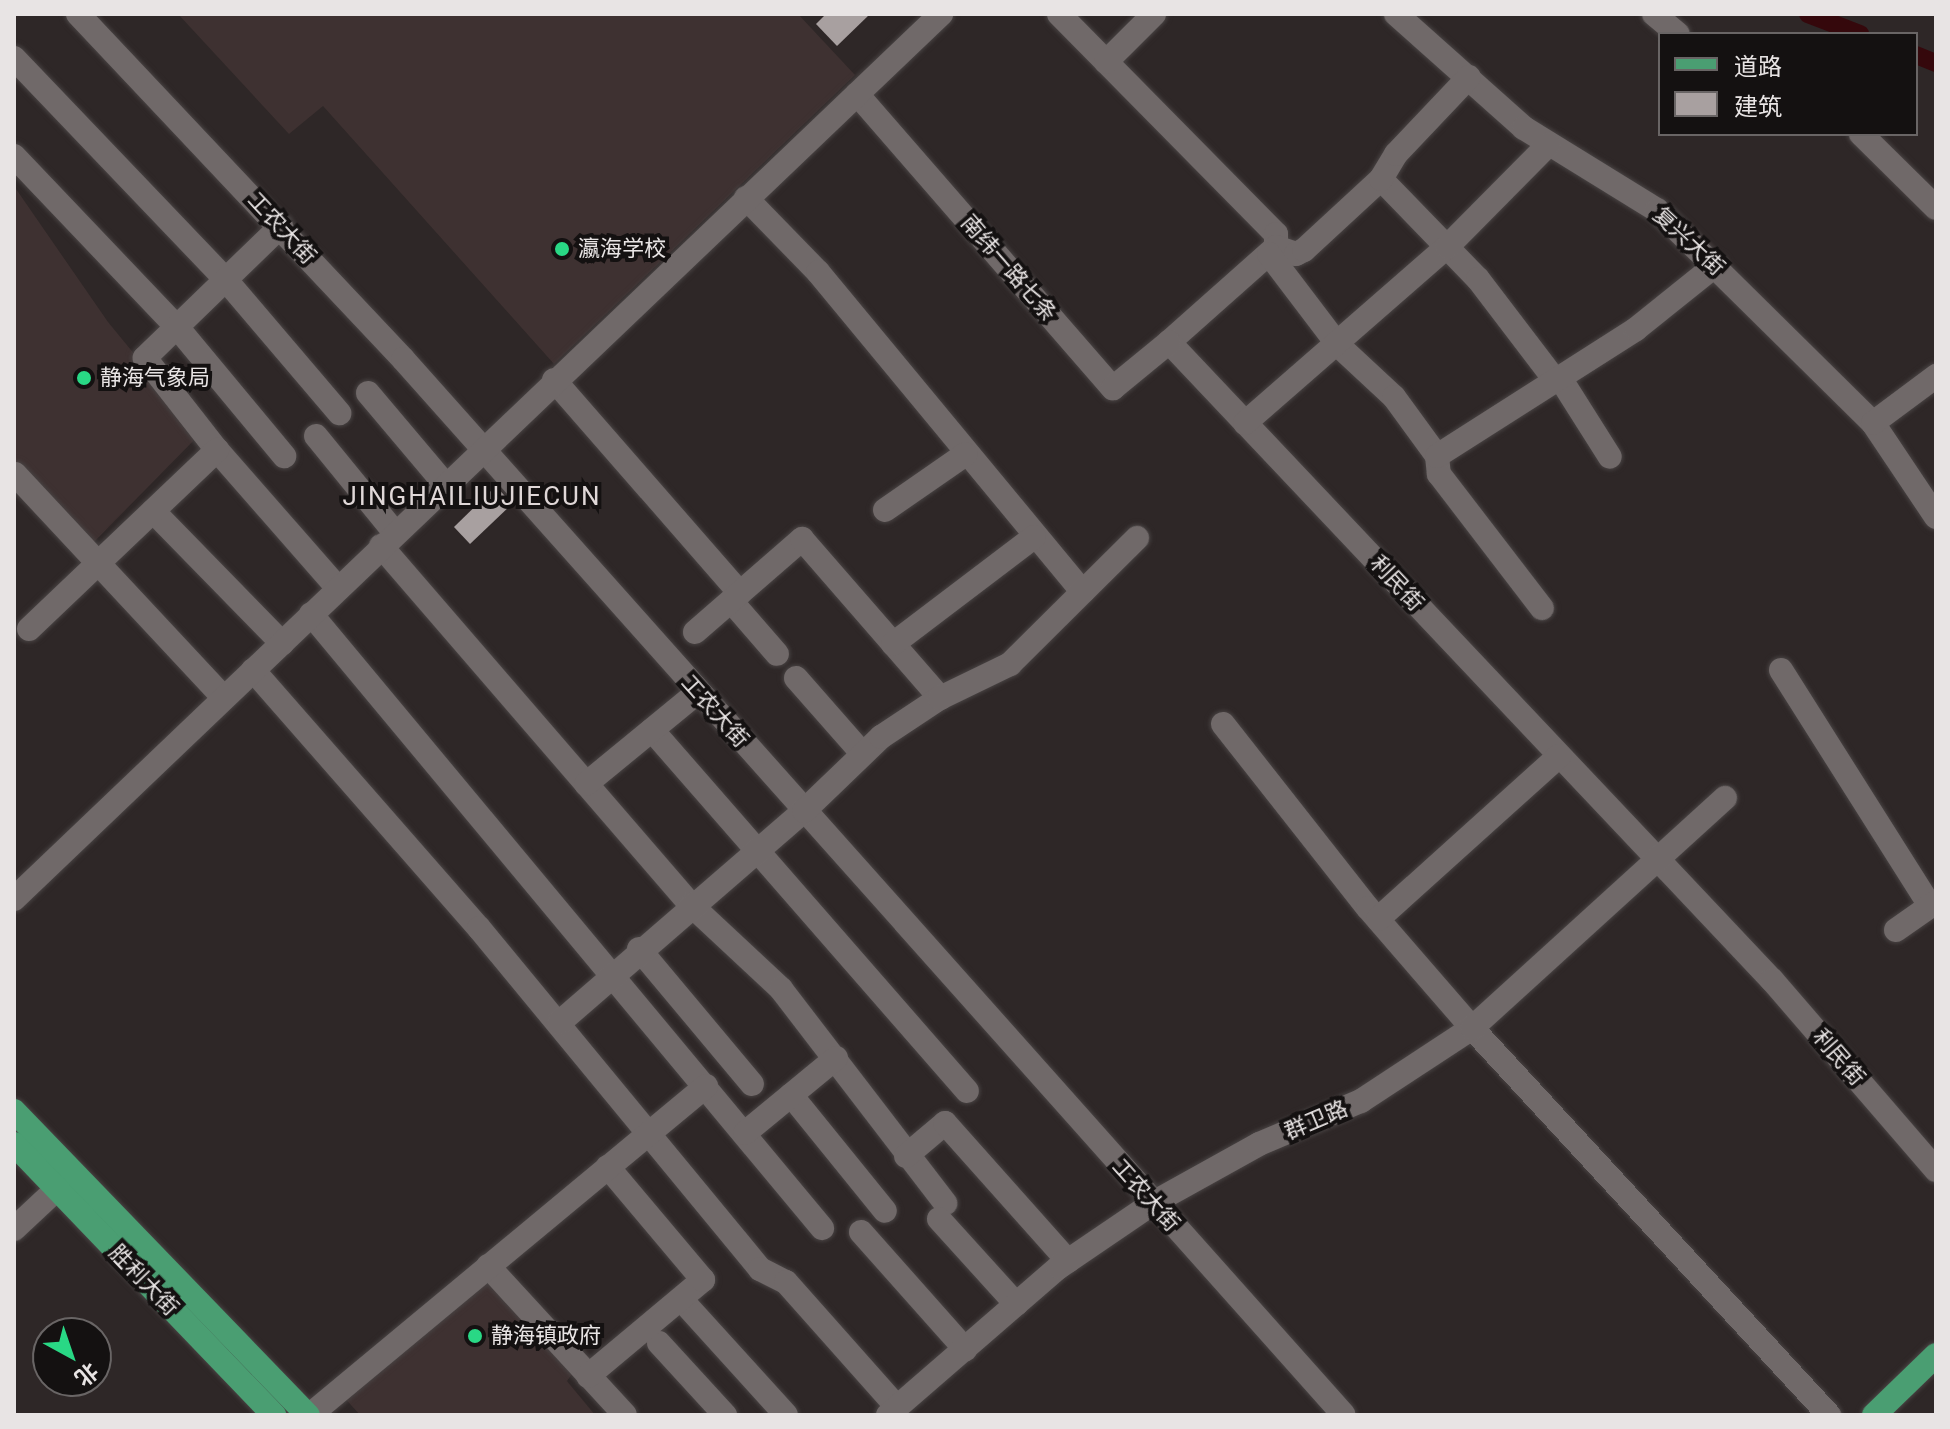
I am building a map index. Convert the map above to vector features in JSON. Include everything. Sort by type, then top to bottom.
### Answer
[{"type":"main road","points":[[14,1111],[66,1181],[309,1415]]},
{"type":"main road","name":"胜利大街","points":[[14,1144],[66,1181],[274,1415]]},
{"type":"main road","points":[[1874,1415],[1936,1355]]},
{"type":"main road","points":[[1896,1415],[1936,1377]]},
{"type":"street","name":"工农大街","points":[[78,14],[281,226],[482,448],[1344,1415]]},
{"type":"street","points":[[14,899],[482,448],[941,14]]},
{"type":"street","points":[[1059,14],[1276,234],[1272,250],[1169,342]]},
{"type":"street","points":[[1106,62],[1154,14]]},
{"type":"street","points":[[1654,14],[1676,32]]},
{"type":"street","name":"复兴大街","points":[[1406,17],[1548,145],[1657,210],[1716,265],[1873,423],[1936,517]]},
{"type":"street","points":[[14,58],[226,280],[339,413]]},
{"type":"street","points":[[1272,250],[1296,254],[1304,250],[1381,179],[1396,154],[1469,77]]},
{"type":"street","name":"南纬一路七条","points":[[857,94],[1113,388],[1169,342]]},
{"type":"street","points":[[1863,136],[1936,208]]},
{"type":"street","points":[[1245,423],[1447,247],[1548,145]]},
{"type":"street","points":[[14,156],[177,327],[284,456]]},
{"type":"street","points":[[1381,179],[1478,279],[1557,379],[1610,457]]},
{"type":"street","points":[[746,198],[818,272],[1034,537],[1083,592]]},
{"type":"street","points":[[281,226],[145,358],[217,450],[338,588]]},
{"type":"street","points":[[1272,250],[1338,345],[1370,379],[1394,397],[1437,456],[1439,474],[1542,608]]},
{"type":"street","points":[[1437,456],[1636,329],[1716,265]]},
{"type":"street","name":"利民街","points":[[1169,342],[1772,980],[1936,1170]]},
{"type":"street","points":[[1873,423],[1936,376]]},
{"type":"street","points":[[554,380],[735,597],[777,654]]},
{"type":"street","points":[[368,393],[445,484]]},
{"type":"street","points":[[316,436],[388,539],[586,784],[691,905],[781,989],[836,1058],[942,1211],[1016,1304]]},
{"type":"street","points":[[29,629],[217,450]]},
{"type":"street","points":[[885,510],[966,454]]},
{"type":"street","points":[[15,474],[224,698]]},
{"type":"street","points":[[153,511],[282,643]]},
{"type":"street","points":[[893,644],[1034,537]]},
{"type":"street","points":[[559,1023],[615,975],[639,949],[804,811],[862,753],[940,698],[1010,664],[1137,538]]},
{"type":"street","points":[[695,632],[802,539],[940,698]]},
{"type":"street","points":[[311,614],[556,912],[615,975],[822,1228]]},
{"type":"street","points":[[253,670],[559,1023],[760,1269],[786,1282],[892,1411]]},
{"type":"street","points":[[1781,670],[1933,904],[1896,930]]},
{"type":"street","points":[[796,678],[862,753]]},
{"type":"street","points":[[586,784],[698,692]]},
{"type":"street","points":[[1223,724],[1378,919],[1472,1028],[1829,1415]]},
{"type":"street","points":[[652,730],[967,1091]]},
{"type":"street","points":[[1378,919],[1559,756]]},
{"type":"street","name":"群卫路","points":[[892,1411],[1068,1261],[1153,1203],[1259,1144],[1361,1101],[1472,1028],[1660,862],[1725,798]]},
{"type":"street","points":[[639,949],[752,1084]]},
{"type":"street","points":[[745,1133],[836,1058]]},
{"type":"street","points":[[309,1415],[706,1086]]},
{"type":"street","points":[[791,1095],[885,1211]]},
{"type":"street","points":[[906,1156],[945,1123],[1068,1261]]},
{"type":"street","points":[[588,1376],[703,1280],[608,1167]]},
{"type":"street","points":[[14,1229],[66,1181]]},
{"type":"street","points":[[861,1232],[965,1349]]},
{"type":"street","points":[[488,1266],[625,1415]]},
{"type":"street","points":[[689,1308],[786,1415]]},
{"type":"street","points":[[659,1343],[725,1415]]},
{"type":"shaded area","name":"瀛海学校","points":[[178,14],[798,14],[855,75],[554,364],[323,106],[289,134]]},
{"type":"shaded area","name":"静海气象局","points":[[14,186],[108,322],[200,434],[93,543],[14,460]]},
{"type":"shaded area","name":"静海镇政府","points":[[484,1274],[572,1374],[567,1381],[595,1415],[360,1415],[342,1395]]},
{"type":"building","points":[[826,14],[870,14],[837,46],[816,24]]},
{"type":"building","points":[[496,486],[512,504],[470,544],[454,527]]},
{"type":"waterway","points":[[1808,14],[1855,32]]},
{"type":"waterway","points":[[1918,56],[1936,63]]},
{"type":"place","name":"瀛海学校","points":[[562,249]]},
{"type":"place","name":"静海气象局","points":[[84,378]]},
{"type":"place","name":"静海镇政府","points":[[475,1336]]},
{"type":"district","name":"JINGHAILIUJIECUN","points":[[472,497]]}]
